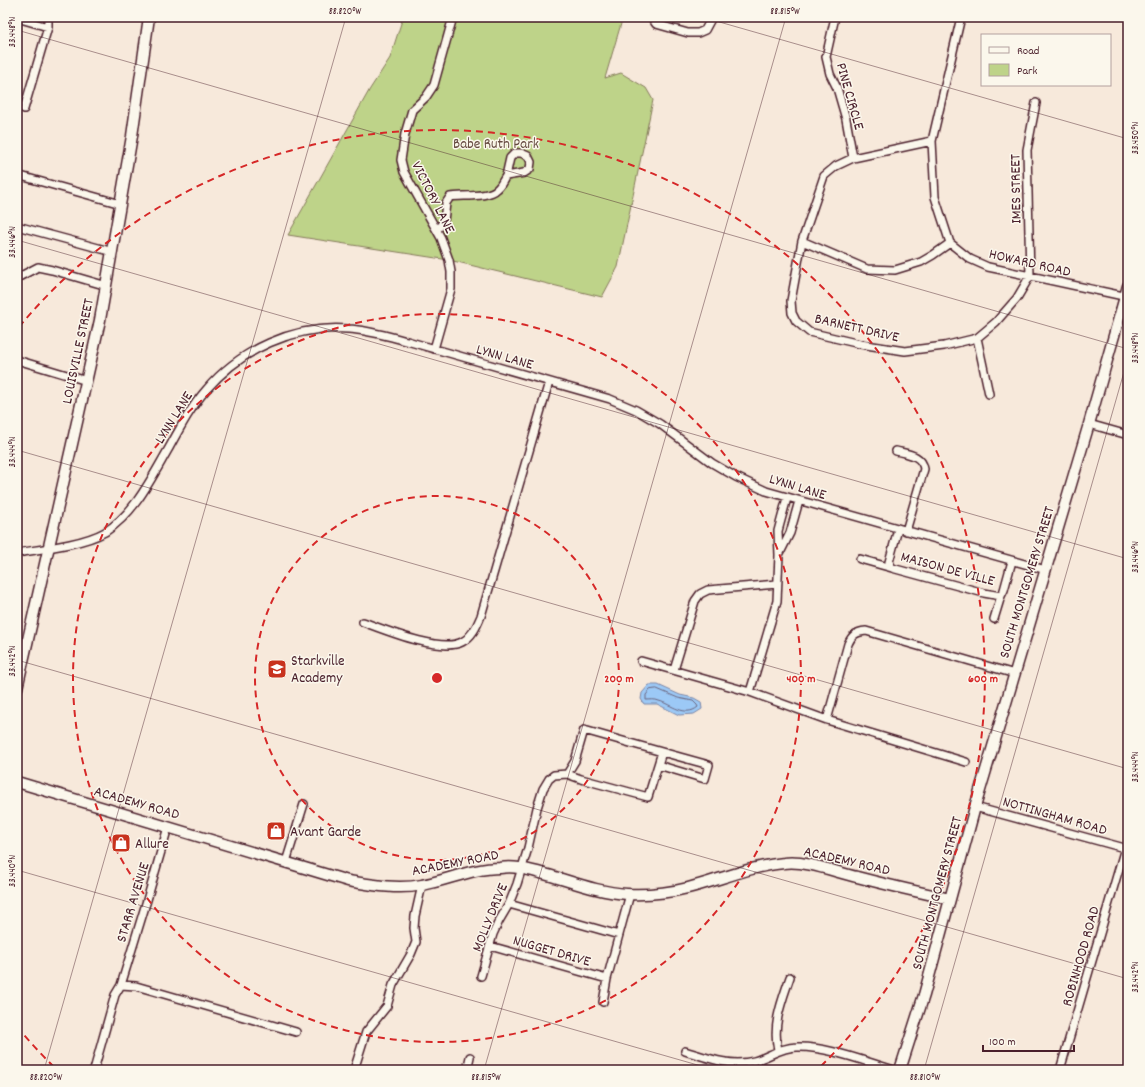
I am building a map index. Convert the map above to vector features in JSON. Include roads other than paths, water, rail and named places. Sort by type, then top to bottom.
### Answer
[{"type":"street","points":[[24,109],[48,27],[48,17]]},
{"type":"street","name":"LOUISVILLE STREET","points":[[17,688],[87,381],[107,286],[149,17]]},
{"type":"street","name":"VICTORY LANE","points":[[434,349],[451,289],[452,272],[441,238],[404,172],[401,160],[404,134],[412,110],[426,97],[434,85],[453,17]]},
{"type":"street","points":[[651,17],[656,24],[688,33],[698,34],[705,30],[712,17]]},
{"type":"street","name":"PINE CIRCLE","points":[[835,17],[826,57],[830,74],[837,88],[846,119],[853,158]]},
{"type":"street","points":[[802,241],[867,269],[895,270],[921,262],[950,243],[935,196],[932,141],[961,17]]},
{"type":"street","points":[[17,18],[48,27]]},
{"type":"street","name":"IMES STREET","points":[[1030,276],[1027,150],[1036,103]]},
{"type":"street","name":"BARNETT DRIVE","points":[[932,141],[853,158],[836,166],[824,176],[802,241],[791,301],[792,312],[796,321],[809,332],[860,344],[904,351],[944,346],[977,338],[996,322],[1017,298],[1030,276]]},
{"type":"street","points":[[17,175],[121,204]]},
{"type":"street","points":[[437,230],[444,221],[446,203],[450,197],[461,195],[483,195],[496,191],[506,176]]},
{"type":"street","points":[[17,226],[113,252]]},
{"type":"street","name":"HOWARD ROAD","points":[[950,243],[970,260],[988,267],[1127,296]]},
{"type":"street","points":[[17,278],[38,267],[107,286]]},
{"type":"street","name":"SOUTH MONTGOMERY STREET","points":[[900,1070],[924,995],[975,807],[1127,296],[1128,286]]},
{"type":"street","name":"LYNN LANE","points":[[17,553],[89,539],[104,532],[121,519],[137,502],[189,413],[206,390],[246,354],[291,334],[320,329],[348,328],[376,333],[610,399],[636,410],[660,424],[712,463],[736,477],[766,491],[1046,570]]},
{"type":"street","points":[[977,338],[989,394]]},
{"type":"street","points":[[17,360],[87,381]]},
{"type":"street","points":[[363,622],[426,642],[441,645],[454,645],[463,642],[472,635],[481,616],[549,382]]},
{"type":"street","points":[[1089,424],[1128,435]]},
{"type":"street","points":[[896,451],[919,458],[924,464],[924,469],[906,531]]},
{"type":"street","points":[[750,692],[778,601],[778,531],[787,498]]},
{"type":"street","points":[[779,555],[790,533],[799,501]]},
{"type":"street","name":"MAISON DE VILLE","points":[[898,529],[889,562],[892,568],[984,594],[1001,596],[1012,561]]},
{"type":"street","points":[[860,559],[892,568]]},
{"type":"street","points":[[674,670],[695,601],[700,594],[708,590],[777,584]]},
{"type":"street","points":[[994,619],[1001,596]]},
{"type":"street","points":[[827,720],[848,644],[852,636],[858,632],[866,632],[1015,674]]},
{"type":"street","points":[[641,661],[750,692],[827,720],[966,762]]},
{"type":"street","points":[[658,765],[705,779],[709,765],[584,730],[575,761],[567,774],[648,797],[662,752]]},
{"type":"street","name":"MOLLY DRIVE","points":[[481,976],[499,921],[509,904],[522,868],[544,789],[549,779],[554,775],[567,774]]},
{"type":"street","name":"ACADEMY ROAD","points":[[17,782],[348,881],[400,887],[422,885],[465,873],[491,868],[522,868],[591,888],[630,894],[660,894],[688,888],[762,866],[786,862],[804,864],[886,885],[950,899]]},
{"type":"street","points":[[286,862],[304,804]]},
{"type":"street","name":"NOTTINGHAM ROAD","points":[[975,807],[1126,849]]},
{"type":"street","name":"STARR AVENUE","points":[[94,1070],[115,995],[121,985],[168,827]]},
{"type":"street","name":"ROBINHOOD ROAD","points":[[1060,1070],[1126,849]]},
{"type":"street","points":[[354,1070],[366,1032],[387,1006],[393,986],[416,942],[414,922],[422,885]]},
{"type":"street","points":[[603,1002],[607,979],[630,894]]},
{"type":"street","points":[[509,904],[619,935]]},
{"type":"street","name":"NUGGET DRIVE","points":[[490,946],[607,979]]},
{"type":"street","points":[[778,1050],[775,1039],[777,1020],[790,977]]},
{"type":"street","points":[[121,985],[136,986],[296,1032]]},
{"type":"street","points":[[685,1051],[718,1061],[738,1063],[755,1060],[778,1050],[795,1046],[812,1047],[894,1070]]},
{"type":"street","points":[[467,1070],[470,1057]]},
{"type":"water","points":[[649,685],[658,685],[680,695],[694,698],[701,702],[702,709],[694,714],[679,715],[657,704],[644,704],[641,699],[642,693]]},
{"type":"place","name":"Starkville Academy","points":[[277,669]]},
{"type":"place","name":"Avant Garde","points":[[276,831]]},
{"type":"place","name":"Allure","points":[[121,843]]},
{"type":"park label","name":"Babe Ruth Park","points":[[496,143]]}]
